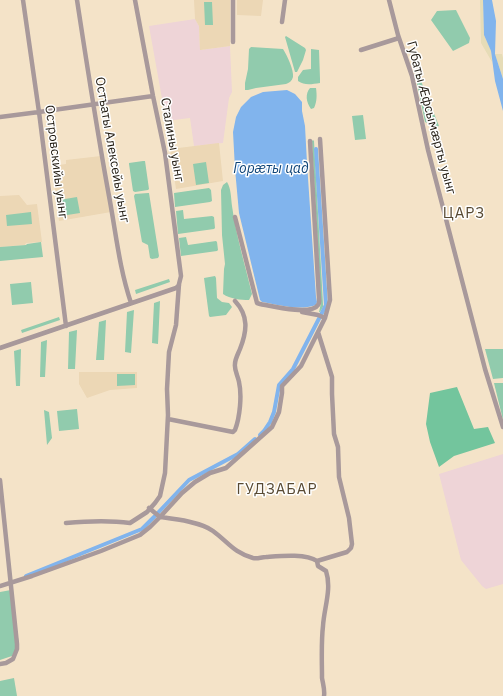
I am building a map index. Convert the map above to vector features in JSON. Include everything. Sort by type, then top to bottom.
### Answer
[{"type":"street","name":"Островскийы уынг","points":[[23,0],[39,112],[66,326]]},
{"type":"street","name":"Остъаты Алексейы уынг","points":[[76,0],[119,257],[131,303]]},
{"type":"street","name":"Сталины уынг","points":[[66,523],[110,521],[130,523],[151,509],[160,496],[165,473],[168,419],[167,389],[169,352],[176,325],[181,276],[165,152],[135,0]]},
{"type":"street","points":[[233,0],[233,42]]},
{"type":"street","points":[[282,22],[285,0]]},
{"type":"street","name":"Губаты Æфсымæрты уынг","points":[[389,0],[399,38],[412,76],[428,150],[485,370],[503,427]]},
{"type":"street","points":[[361,50],[399,38]]},
{"type":"street","points":[[0,117],[153,96]]},
{"type":"street","points":[[0,586],[101,551],[140,535],[195,482],[226,468],[272,427],[279,412],[282,386],[301,366],[325,318],[330,300],[320,139]]},
{"type":"street","points":[[295,310],[306,310],[313,308],[317,306],[319,302],[310,141]]},
{"type":"street","points":[[235,217],[257,303],[318,315],[325,318]]},
{"type":"street","points":[[0,348],[176,288],[179,284]]},
{"type":"street","points":[[168,419],[233,432],[235,430],[240,410],[240,387],[235,362],[246,330],[244,314],[241,307],[235,301]]},
{"type":"street","points":[[151,509],[159,516],[198,524],[212,530],[239,553],[257,559],[265,557],[292,556],[310,558],[317,561],[347,552],[351,548],[352,544],[349,518],[339,477],[338,447],[334,434],[332,377],[318,332]]},
{"type":"street","points":[[0,480],[1,503],[17,644],[17,649],[13,659],[6,663],[0,664]]},
{"type":"street","points":[[317,561],[318,566],[326,571],[328,577],[327,602],[323,626],[322,673],[325,692],[324,696]]},
{"type":"shaded area","points":[[194,0],[230,0],[230,46],[200,50],[199,26],[195,19]]},
{"type":"shaded area","points":[[237,0],[263,0],[261,16],[237,15]]},
{"type":"shaded area","points":[[195,19],[199,26],[200,50],[230,46],[232,92],[229,98],[223,143],[194,146],[190,118],[166,121],[149,26]]},
{"type":"shaded area","points":[[219,143],[223,181],[176,189],[170,149]]},
{"type":"shaded area","points":[[101,156],[111,212],[59,221],[52,166],[66,164],[66,160]]},
{"type":"shaded area","points":[[19,195],[27,205],[37,204],[42,242],[0,247],[0,196]]},
{"type":"shaded area","points":[[79,372],[137,372],[137,388],[110,390],[87,398],[79,384]]},
{"type":"shaded area","points":[[503,454],[503,584],[486,589],[461,560],[439,474]]},
{"type":"green space","points":[[204,2],[212,2],[213,25],[205,25]]},
{"type":"green space","points":[[456,10],[470,38],[469,43],[453,51],[431,20],[437,11]]},
{"type":"green space","points":[[286,36],[306,50],[297,72],[295,72],[285,37]]},
{"type":"green space","points":[[251,47],[283,49],[292,71],[293,77],[291,81],[286,84],[245,90],[249,49]]},
{"type":"green space","points":[[311,49],[319,50],[320,83],[301,83],[298,81],[298,77],[303,70],[311,69]]},
{"type":"green space","points":[[418,77],[439,126],[436,127],[425,122],[416,79]]},
{"type":"green space","points":[[310,88],[316,88],[317,93],[315,106],[311,109],[307,98],[307,93]]},
{"type":"green space","points":[[363,115],[366,139],[355,140],[352,116]]},
{"type":"green space","points":[[313,140],[323,304],[320,312],[321,303]]},
{"type":"green space","points":[[145,161],[149,189],[135,192],[133,191],[129,163]]},
{"type":"green space","points":[[206,162],[209,183],[196,185],[193,164]]},
{"type":"green space","points":[[227,182],[230,190],[238,239],[252,294],[249,300],[232,298],[223,294],[225,264],[222,235],[221,190],[223,185]]},
{"type":"green space","points":[[209,188],[211,190],[212,201],[175,207],[174,193]]},
{"type":"green space","points":[[149,193],[159,256],[158,258],[152,259],[150,258],[148,245],[142,242],[134,196],[135,194]]},
{"type":"green space","points":[[77,197],[80,213],[61,216],[59,200]]},
{"type":"green space","points":[[183,210],[184,219],[214,217],[215,228],[178,234],[176,211]]},
{"type":"green space","points":[[31,212],[32,224],[7,226],[6,215]]},
{"type":"green space","points":[[186,237],[188,245],[216,241],[218,250],[181,256],[179,238]]},
{"type":"green space","points":[[41,242],[43,257],[0,261],[0,247]]},
{"type":"green space","points":[[215,276],[217,298],[222,302],[229,303],[232,307],[226,315],[210,317],[204,278]]},
{"type":"green space","points":[[169,279],[170,282],[136,294],[135,290]]},
{"type":"green space","points":[[31,282],[33,303],[12,305],[10,284]]},
{"type":"green space","points":[[160,301],[158,344],[152,343],[154,303]]},
{"type":"green space","points":[[134,310],[131,353],[125,352],[127,312]]},
{"type":"green space","points":[[59,317],[60,320],[22,333],[21,330]]},
{"type":"green space","points":[[106,320],[104,360],[96,360],[99,322]]},
{"type":"green space","points":[[77,330],[75,369],[68,369],[69,332]]},
{"type":"green space","points":[[47,340],[45,377],[40,377],[41,342]]},
{"type":"green space","points":[[21,349],[20,386],[16,386],[14,351]]},
{"type":"green space","points":[[485,349],[503,349],[503,378],[493,379]]},
{"type":"green space","points":[[117,374],[135,374],[135,385],[117,386]]},
{"type":"green space","points":[[494,383],[503,383],[503,420]]},
{"type":"green space","points":[[457,387],[474,429],[488,427],[495,443],[454,456],[439,467],[430,442],[426,424],[430,393]]},
{"type":"green space","points":[[77,409],[79,429],[59,431],[57,411]]},
{"type":"green space","points":[[44,410],[49,412],[52,438],[47,445]]},
{"type":"green space","points":[[11,590],[19,644],[12,656],[0,660],[0,592]]},
{"type":"green space","points":[[14,678],[17,696],[0,696],[0,681]]},
{"type":"sand","points":[[480,0],[483,0],[484,35],[491,51],[492,62],[481,43]]},
{"type":"sand","points":[[495,54],[502,54],[503,79]]},
{"type":"water","points":[[483,0],[492,0],[496,21],[495,54],[503,79],[503,111],[495,81],[491,51],[484,35]]},
{"type":"water","name":"Горӕты цад","points":[[287,90],[295,94],[302,102],[305,126],[317,302],[316,305],[309,307],[282,306],[262,302],[260,300],[239,213],[233,132],[236,117],[241,107],[251,97],[263,92]]},
{"type":"waterway","points":[[260,435],[270,422],[274,412],[279,385],[293,369],[326,305],[316,149]]},
{"type":"waterway","points":[[26,576],[142,529],[189,480],[238,454],[255,439]]},
{"type":"district","name":"ЦАРЗ","points":[[464,214]]},
{"type":"district","name":"ГУДЗАБАР","points":[[277,490]]}]
